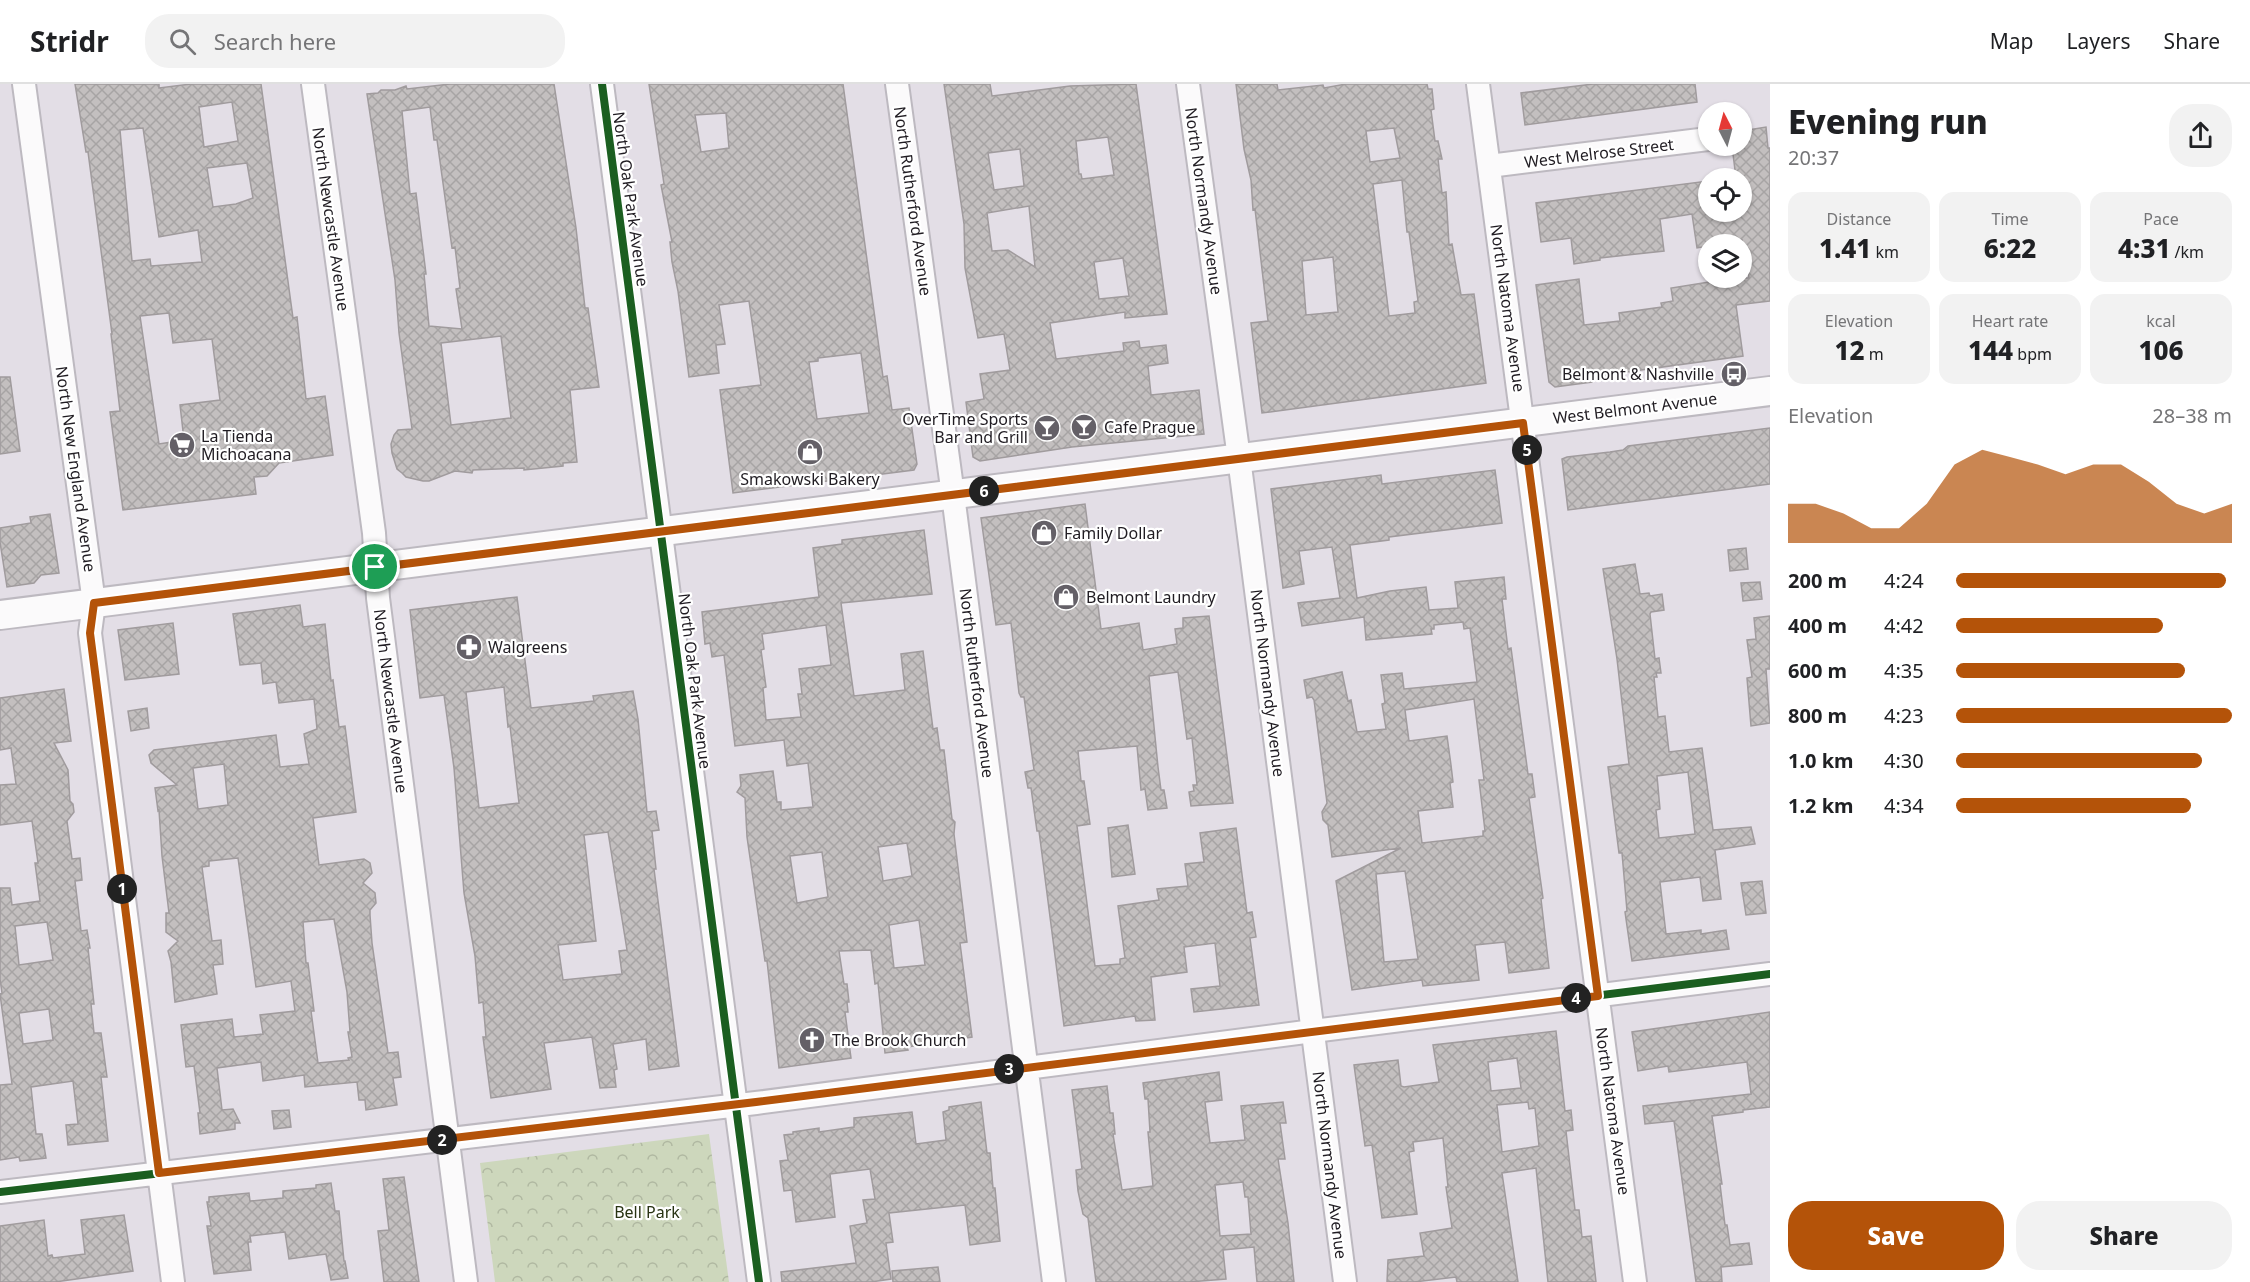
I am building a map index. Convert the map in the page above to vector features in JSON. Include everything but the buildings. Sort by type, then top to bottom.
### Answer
[{"type":"main road","name":"West Belmont Avenue","points":[[0,615],[1770,391]]},
{"type":"street","name":"North New England Avenue","points":[[24,84],[94,603],[90,633],[173,1282]]},
{"type":"street","name":"North Newcastle Avenue","points":[[313,84],[374,534],[375,567],[466,1282]]},
{"type":"street","name":"North Oak Park Avenue","points":[[602,84],[759,1282]]},
{"type":"street","name":"North Rutherford Avenue","points":[[897,84],[953,495],[1054,1282]]},
{"type":"street","name":"North Normandy Avenue","points":[[1188,84],[1239,459],[1345,1282]]},
{"type":"street","name":"North Natoma Avenue","points":[[1478,84],[1635,1282]]},
{"type":"street","name":"West Melrose Street","points":[[1489,166],[1698,140]]},
{"type":"street","points":[[0,1192],[736,1105],[1770,974]]},
{"type":"green space","name":"Bell Park","points":[[709,1134],[729,1282],[495,1282],[480,1163]]},
{"type":"cycle path","points":[[602,84],[759,1282]]},
{"type":"cycle path","points":[[0,1192],[756,1103],[1770,974]]},
{"type":"place","name":"Belmont & Nashville","points":[[1734,374]]},
{"type":"place","name":"Cafe Prague","points":[[1084,427]]},
{"type":"place","name":"OverTime Sports Bar and Grill","points":[[1047,428]]},
{"type":"place","name":"La Tienda Michoacana","points":[[182,445]]},
{"type":"place","name":"Smakowski Bakery","points":[[810,452]]},
{"type":"place","name":"Family Dollar","points":[[1044,533]]},
{"type":"place","name":"Belmont Laundry","points":[[1066,597]]},
{"type":"place","name":"Walgreens","points":[[469,647]]},
{"type":"place","name":"The Brook Church","points":[[812,1040]]},
{"type":"route","points":[[1523,423],[1598,996],[756,1102],[159,1173],[90,633],[94,603],[375,567],[1523,423]]}]
